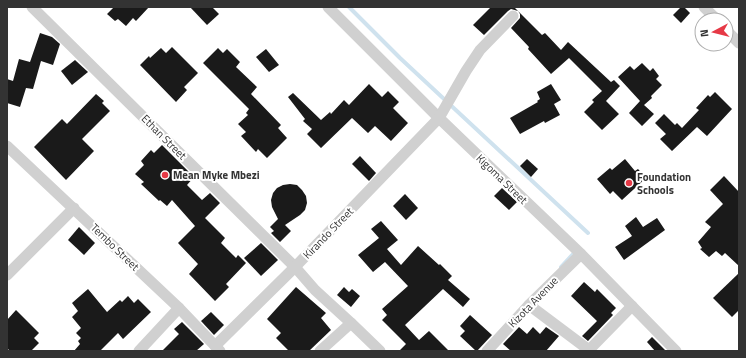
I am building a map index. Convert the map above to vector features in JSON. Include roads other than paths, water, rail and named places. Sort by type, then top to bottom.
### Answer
[{"type":"street","name":"Ethan Street","points":[[32,7],[295,267],[315,290],[380,351]]},
{"type":"street","name":"Kigoma Street","points":[[328,7],[439,118],[580,254],[676,351]]},
{"type":"street","name":"Kirando Street","points":[[218,348],[439,118],[480,50],[513,16]]},
{"type":"street","name":"Tembo Street","points":[[7,146],[74,208],[218,348]]},
{"type":"street","points":[[7,275],[74,208]]},
{"type":"street","name":"Kizota Avenue","points":[[487,351],[528,305],[580,254]]},
{"type":"street","points":[[528,305],[588,350],[632,306]]},
{"type":"street","points":[[139,351],[178,308]]},
{"type":"street","points":[[320,351],[351,323]]},
{"type":"waterway","points":[[349,7],[400,58],[588,233]]},
{"type":"waterway","points":[[561,267],[574,253]]},
{"type":"place","name":"Mean Myke Mbezi","points":[[165,175]]},
{"type":"place","name":"Foundation Schools","points":[[629,183]]}]
